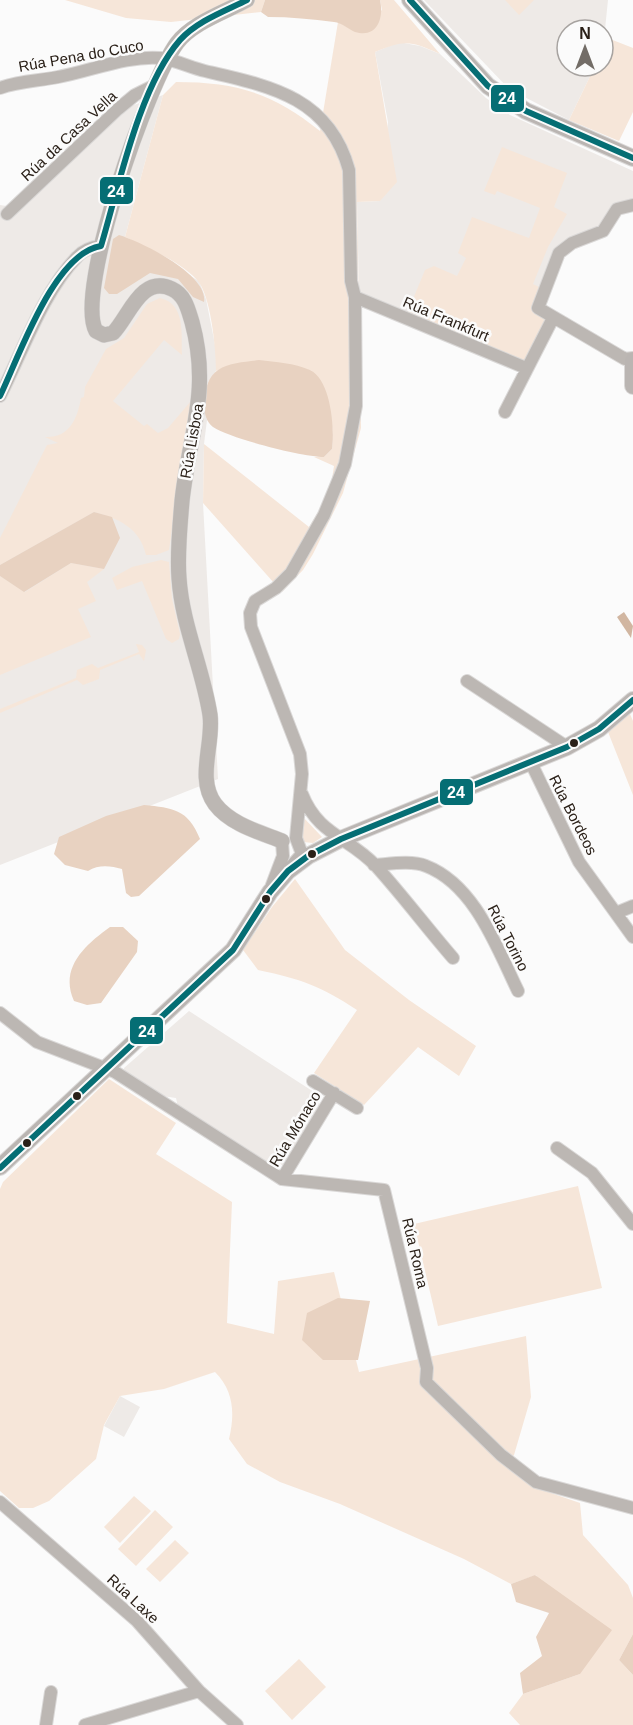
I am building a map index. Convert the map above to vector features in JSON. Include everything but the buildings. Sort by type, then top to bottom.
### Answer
[{"type":"main road","points":[[410,0],[488,86],[526,111],[633,158]]},
{"type":"main road","points":[[633,360],[633,386]]},
{"type":"main road","points":[[0,1167],[108,1069],[233,950],[270,892],[288,871],[308,856],[341,839],[567,747],[599,729],[633,700]]},
{"type":"street","name":"Rúa Lisboa","points":[[247,0],[186,35],[167,59],[154,86],[129,154],[101,246],[94,289],[93,322],[96,332],[104,335],[113,333],[137,297],[148,289],[161,286],[172,289],[186,303],[198,358],[200,389],[196,429],[182,501],[179,578],[186,622],[210,716],[207,780],[215,803],[226,814],[246,826],[300,849]]},
{"type":"street","name":"Rúa Pena do Cuco","points":[[0,88],[12,83],[58,77],[119,63],[167,59]]},
{"type":"street","points":[[167,59],[188,67],[266,85],[292,97],[322,119],[345,155],[349,170],[351,281],[355,297],[356,406],[345,465],[324,514],[291,573],[276,588],[255,601],[250,613],[251,627],[300,754],[301,792],[296,832],[302,856],[288,871]]},
{"type":"street","name":"Rúa da Casa Vella","points":[[7,214],[118,109],[135,95],[154,86]]},
{"type":"street","points":[[633,205],[617,209],[603,231],[572,243],[559,253],[538,308],[625,359],[633,360]]},
{"type":"street","points":[[0,396],[50,297],[61,280],[79,255],[101,246]]},
{"type":"street","name":"Rúa Frankfurt","points":[[355,297],[526,368]]},
{"type":"street","points":[[505,412],[553,318]]},
{"type":"street","points":[[467,681],[567,747]]},
{"type":"street","name":"Rúa Bordeos","points":[[531,763],[579,862],[633,937]]},
{"type":"street","points":[[301,792],[316,820],[374,865],[453,958]]},
{"type":"street","points":[[270,892],[283,856],[282,841]]},
{"type":"street","name":"Rúa Torino","points":[[374,865],[424,864],[441,873],[479,912],[518,991]]},
{"type":"street","points":[[616,913],[633,906]]},
{"type":"street","name":"Rúa Roma","points":[[0,1013],[37,1042],[108,1069],[282,1179],[384,1190],[427,1368],[426,1382],[501,1455],[536,1482],[633,1508]]},
{"type":"street","name":"Rúa Mónaco","points":[[313,1081],[357,1108]]},
{"type":"street","name":"Rúa Mónaco","points":[[282,1179],[334,1093]]},
{"type":"street","points":[[557,1148],[592,1173],[633,1224]]},
{"type":"street","name":"Rúa Laxe","points":[[0,1502],[137,1621],[199,1691],[237,1725]]},
{"type":"street","points":[[85,1725],[199,1691]]},
{"type":"street","points":[[46,1725],[51,1692]]},
{"type":"shaded area","points":[[65,0],[265,0],[261,12],[171,22],[126,18]]},
{"type":"shaded area","points":[[265,0],[380,0],[381,13],[378,25],[369,32],[363,33],[355,32],[334,22],[268,17],[261,12]]},
{"type":"shaded area","points":[[380,0],[394,0],[440,54],[408,43],[401,43],[375,52],[397,182],[380,201],[357,202],[361,428],[343,493],[313,554],[303,570],[282,592],[203,503],[204,444],[309,527],[330,492],[334,466],[314,457],[324,457],[332,449],[331,418],[321,390],[312,371],[288,365],[264,362],[240,363],[216,371],[214,337],[202,287],[190,273],[172,261],[125,237],[163,95],[176,82],[217,84],[253,92],[286,107],[320,131],[338,22],[354,31],[382,10]]},
{"type":"shaded area","points":[[424,0],[608,0],[606,18],[555,18],[555,78],[589,78],[569,120],[509,89]]},
{"type":"shaded area","points":[[505,0],[534,0],[519,15]]},
{"type":"shaded area","points":[[615,41],[633,48],[633,112],[619,141],[569,120],[589,78],[615,78]]},
{"type":"shaded area","points":[[399,42],[420,46],[440,54],[486,98],[510,115],[633,171],[633,203],[602,228],[565,246],[525,362],[359,293],[357,202],[380,201],[388,122],[375,52]]},
{"type":"shaded area","points":[[163,95],[125,237],[199,281],[206,299],[216,350],[216,371],[207,384],[205,404],[207,420],[204,444],[203,503],[218,779],[0,865],[0,205],[20,208],[128,107]]},
{"type":"shaded area","points":[[502,147],[567,173],[554,207],[567,214],[548,247],[533,284],[543,289],[547,318],[525,362],[406,316],[425,270],[434,266],[457,276],[466,258],[458,253],[472,217],[529,238],[540,208],[497,191],[495,195],[484,191]]},
{"type":"shaded area","points":[[119,235],[157,252],[185,271],[196,281],[203,292],[204,302],[193,297],[178,279],[150,273],[117,294],[109,294],[104,288],[113,239]]},
{"type":"shaded area","points":[[160,298],[174,306],[178,313],[182,355],[164,340],[113,401],[144,426],[147,424],[158,433],[168,428],[191,401],[169,550],[156,555],[146,555],[139,538],[127,526],[111,517],[94,512],[0,565],[0,538],[47,445],[58,443],[45,437],[53,437],[66,431],[77,414],[81,398],[84,397],[85,387],[106,349],[124,338],[147,304]]},
{"type":"shaded area","points":[[259,360],[285,363],[310,370],[317,375],[327,394],[332,418],[332,449],[324,457],[300,454],[251,442],[222,432],[208,422],[205,415],[204,398],[213,375],[228,365]]},
{"type":"shaded area","points":[[94,512],[112,517],[120,538],[104,569],[71,563],[24,592],[0,576],[0,565]]},
{"type":"shaded area","points":[[161,560],[169,562],[172,599],[180,634],[179,639],[172,643],[166,639],[142,581],[117,590],[112,578],[132,567]]},
{"type":"shaded area","points":[[71,563],[104,569],[87,582],[96,601],[78,609],[91,637],[0,675],[0,576],[25,592]]},
{"type":"shaded area","points":[[624,612],[633,626],[631,638],[617,617]]},
{"type":"shaded area","points":[[136,644],[142,645],[146,650],[144,661],[139,654],[100,670],[99,679],[83,685],[77,680],[0,713],[0,709],[76,678],[77,670],[92,664],[98,668],[139,652]]},
{"type":"shaded area","points":[[630,714],[633,721],[633,795],[608,732]]},
{"type":"shaded area","points":[[144,805],[171,809],[185,816],[200,839],[139,896],[131,897],[126,893],[122,869],[101,866],[88,871],[65,865],[54,854],[59,837],[106,816]]},
{"type":"shaded area","points":[[303,817],[322,837],[313,843],[303,842],[300,833]]},
{"type":"shaded area","points":[[295,879],[345,950],[409,1000],[476,1046],[459,1076],[418,1047],[364,1105],[314,1073],[357,1010],[310,984],[258,970],[243,950],[272,907]]},
{"type":"shaded area","points":[[110,927],[123,927],[138,941],[137,952],[101,1003],[87,1005],[74,1001],[70,989],[72,968],[84,950]]},
{"type":"shaded area","points":[[189,1011],[317,1094],[319,1106],[285,1164],[276,1167],[178,1107],[176,1098],[162,1096],[125,1074],[124,1068]]},
{"type":"shaded area","points":[[109,1079],[176,1123],[156,1154],[232,1202],[227,1323],[274,1334],[278,1281],[334,1272],[359,1372],[526,1336],[531,1397],[514,1455],[511,1458],[548,1492],[580,1503],[583,1535],[628,1585],[633,1598],[633,1634],[619,1660],[633,1675],[633,1725],[520,1725],[509,1713],[523,1694],[580,1674],[536,1575],[511,1584],[464,1559],[340,1504],[280,1482],[247,1464],[229,1439],[232,1421],[231,1403],[226,1387],[215,1372],[164,1389],[120,1396],[104,1425],[96,1459],[49,1501],[33,1508],[19,1508],[0,1491],[0,1189],[3,1182]]},
{"type":"shaded area","points":[[578,1186],[602,1288],[438,1326],[414,1224]]},
{"type":"shaded area","points":[[338,1298],[370,1301],[358,1360],[323,1360],[302,1340],[307,1313]]},
{"type":"shaded area","points":[[120,1396],[140,1407],[124,1437],[104,1426]]},
{"type":"shaded area","points":[[134,1496],[151,1511],[120,1543],[104,1527]]},
{"type":"shaded area","points":[[155,1510],[173,1527],[136,1566],[118,1549]]},
{"type":"shaded area","points":[[175,1540],[189,1553],[160,1582],[146,1569]]},
{"type":"shaded area","points":[[535,1575],[612,1630],[580,1674],[523,1694],[520,1673],[542,1656],[536,1637],[549,1613],[516,1602],[511,1584]]},
{"type":"shaded area","points":[[633,1634],[633,1675],[619,1660]]},
{"type":"shaded area","points":[[299,1659],[326,1687],[292,1720],[265,1691]]},
{"type":"transit line","name":"24","points":[[0,396],[28,333],[53,286],[68,267],[84,253],[101,246],[132,138],[153,84],[166,60],[180,40],[195,27],[247,0]]},
{"type":"transit line","name":"24","points":[[410,0],[488,86],[526,111],[633,158]]},
{"type":"transit line","name":"24","points":[[0,1168],[233,950],[270,892],[288,871],[308,856],[341,839],[567,747],[599,729],[633,700]]}]
